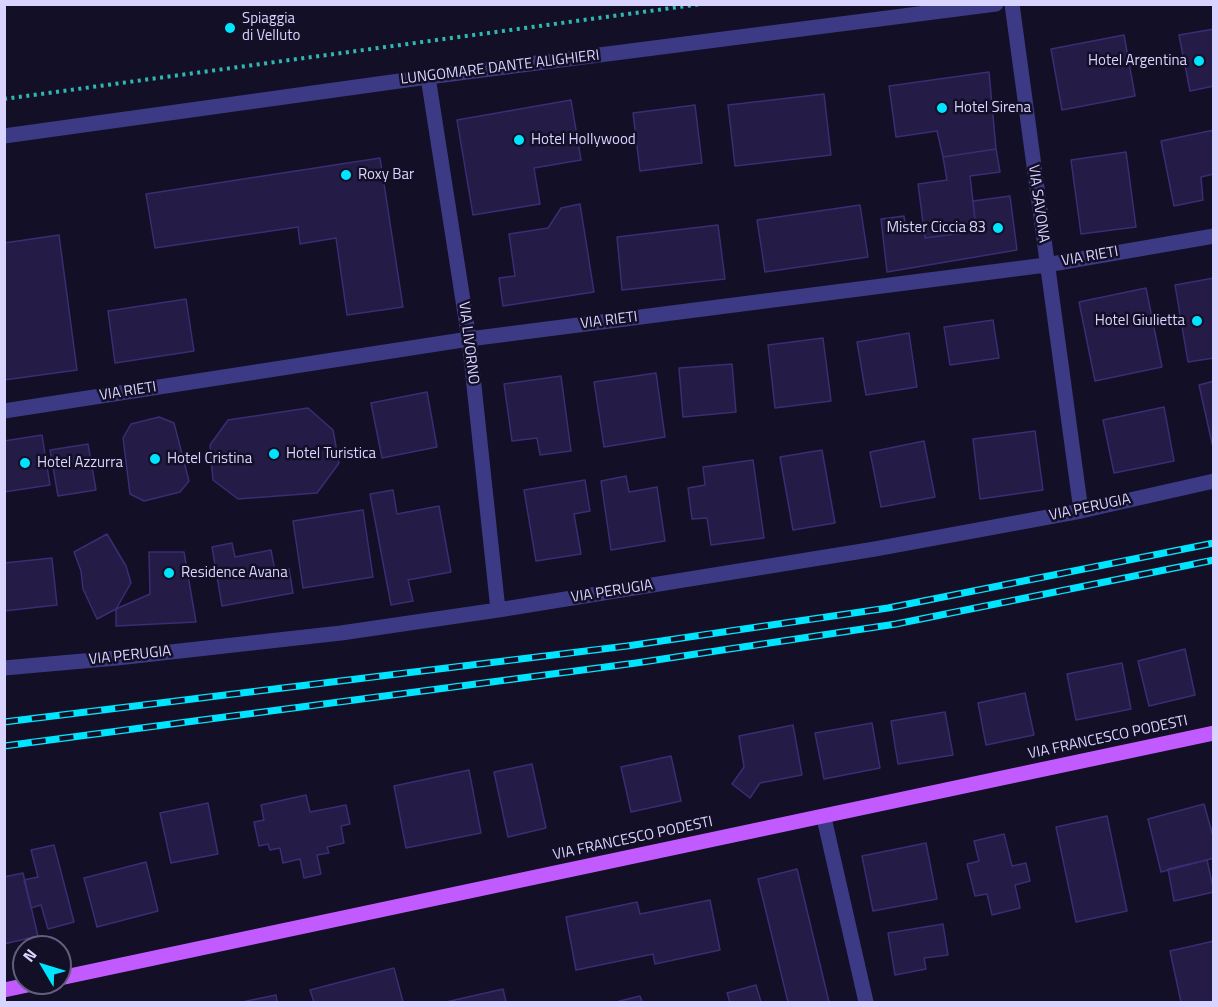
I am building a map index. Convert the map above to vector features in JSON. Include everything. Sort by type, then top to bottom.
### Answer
[{"type":"main road","name":"VIA FRANCESCO PODESTI","points":[[72,975],[1214,734]]},
{"type":"street","name":"LUNGOMARE DANTE ALIGHIERI","points":[[4,136],[428,77],[996,4]]},
{"type":"street","name":"VIA SAVONA","points":[[1012,4],[1081,511]]},
{"type":"street","name":"VIA LIVORNO","points":[[428,77],[469,339],[498,610]]},
{"type":"street","name":"VIA RIETI","points":[[4,411],[469,339],[1046,265],[1214,236]]},
{"type":"street","name":"VIA PERUGIA","points":[[4,668],[341,633],[498,610],[875,549],[1081,511],[1214,481]]},
{"type":"street","points":[[825,818],[866,1002]]},
{"type":"path","points":[[4,99],[701,4]]},
{"type":"building","name":"Hotel Argentina","points":[[1214,29],[1214,86],[1190,91],[1179,35]]},
{"type":"building","points":[[1124,35],[1135,96],[1062,110],[1051,49]]},
{"type":"building","name":"Hotel Sirena","points":[[989,72],[996,149],[943,157],[937,131],[896,137],[889,86]]},
{"type":"building","points":[[824,94],[831,155],[735,166],[728,105]]},
{"type":"building","name":"Hotel Hollywood","points":[[571,100],[581,160],[534,168],[540,204],[473,215],[457,120]]},
{"type":"building","points":[[695,105],[702,163],[640,171],[633,113]]},
{"type":"building","points":[[1214,130],[1214,174],[1201,177],[1203,200],[1174,206],[1161,141]]},
{"type":"building","points":[[996,149],[1000,172],[970,176],[975,219],[970,228],[964,233],[925,238],[918,184],[947,180],[943,157]]},
{"type":"building","points":[[1126,152],[1136,227],[1081,234],[1071,160]]},
{"type":"building","points":[[380,158],[403,307],[347,315],[336,238],[300,244],[298,227],[155,248],[146,194]]},
{"type":"building","points":[[1010,196],[1017,250],[887,272],[881,219],[904,216],[906,229],[924,224],[925,238],[964,233],[975,219],[973,201]]},
{"type":"building","points":[[580,204],[594,292],[503,306],[499,278],[515,276],[509,234],[548,228],[561,208]]},
{"type":"building","points":[[860,205],[868,257],[765,272],[757,220]]},
{"type":"building","points":[[718,225],[725,279],[622,290],[617,237]]},
{"type":"building","points":[[59,235],[77,370],[4,380],[4,243]]},
{"type":"building","name":"Hotel Giulietta","points":[[1214,278],[1214,358],[1188,362],[1175,285]]},
{"type":"building","points":[[1146,288],[1162,367],[1095,381],[1079,302]]},
{"type":"building","points":[[186,299],[194,351],[115,363],[108,311]]},
{"type":"building","points":[[993,320],[999,358],[950,365],[944,327]]},
{"type":"building","points":[[909,333],[917,387],[866,395],[857,342]]},
{"type":"building","points":[[823,338],[831,401],[775,408],[768,345]]},
{"type":"building","points":[[732,364],[736,412],[683,417],[679,368]]},
{"type":"building","points":[[656,373],[665,437],[604,447],[594,382]]},
{"type":"building","points":[[561,376],[571,451],[540,455],[537,438],[512,441],[504,384]]},
{"type":"building","points":[[1214,381],[1214,452],[1199,385]]},
{"type":"building","points":[[427,392],[437,447],[382,458],[371,403]]},
{"type":"building","points":[[1164,407],[1174,461],[1114,473],[1103,420]]},
{"type":"building","name":"Hotel Turistica","points":[[308,408],[333,430],[339,463],[317,493],[238,499],[213,480],[210,445],[228,420]]},
{"type":"building","name":"Hotel Cristina","points":[[159,417],[174,423],[189,481],[180,492],[144,501],[130,494],[123,438],[131,424]]},
{"type":"building","points":[[1035,431],[1043,490],[980,499],[973,439]]},
{"type":"building","name":"Hotel Azzurra","points":[[42,435],[50,485],[4,492],[4,441]]},
{"type":"building","points":[[924,441],[935,497],[881,507],[870,452]]},
{"type":"building","points":[[88,444],[96,490],[58,496],[50,450]]},
{"type":"building","points":[[822,450],[835,523],[793,530],[780,457]]},
{"type":"building","points":[[753,460],[764,538],[711,545],[707,518],[692,519],[688,488],[705,485],[703,467]]},
{"type":"building","points":[[626,476],[629,492],[657,487],[665,541],[611,550],[601,481]]},
{"type":"building","points":[[585,480],[590,511],[574,514],[581,554],[536,561],[524,490]]},
{"type":"building","points":[[393,490],[397,514],[439,506],[451,572],[408,580],[413,601],[391,605],[370,494]]},
{"type":"building","points":[[363,510],[373,577],[303,588],[293,521]]},
{"type":"building","points":[[107,534],[126,566],[131,583],[116,609],[97,619],[83,589],[81,571],[74,552]]},
{"type":"building","points":[[232,543],[235,557],[271,550],[275,571],[289,569],[293,593],[222,606],[212,547]]},
{"type":"building","name":"Residence Avana","points":[[149,552],[184,552],[196,622],[116,626],[116,609],[150,594]]},
{"type":"building","points":[[52,558],[57,605],[4,611],[4,563]]},
{"type":"building","points":[[1185,649],[1195,695],[1149,706],[1138,661]]},
{"type":"building","points":[[1122,663],[1131,709],[1076,720],[1067,674]]},
{"type":"building","points":[[1025,693],[1034,735],[986,745],[978,703]]},
{"type":"building","points":[[945,712],[953,755],[898,764],[891,721]]},
{"type":"building","points":[[872,723],[880,768],[824,779],[815,733]]},
{"type":"building","points":[[793,725],[802,775],[760,783],[750,798],[732,784],[744,767],[739,736]]},
{"type":"building","points":[[671,756],[681,801],[631,812],[621,767]]},
{"type":"building","points":[[532,764],[546,828],[508,837],[494,772]]},
{"type":"building","points":[[469,770],[481,833],[406,848],[394,786]]},
{"type":"building","points":[[306,795],[310,812],[346,805],[350,824],[341,826],[344,843],[327,847],[329,853],[317,855],[321,874],[304,878],[300,859],[283,863],[280,848],[270,850],[268,844],[259,846],[254,822],[264,820],[261,805]]},
{"type":"building","points":[[208,803],[218,854],[171,863],[160,813]]},
{"type":"building","points":[[1204,804],[1214,840],[1214,858],[1161,872],[1148,819]]},
{"type":"building","points":[[1107,816],[1127,911],[1076,922],[1056,827]]},
{"type":"building","points":[[1004,834],[1012,866],[1026,863],[1030,881],[1015,885],[1020,908],[992,915],[987,894],[975,896],[967,864],[979,861],[974,841]]},
{"type":"building","points":[[926,843],[937,899],[873,911],[862,856]]},
{"type":"building","points":[[54,845],[74,922],[48,929],[41,905],[31,908],[24,880],[38,877],[31,850]]},
{"type":"building","points":[[1207,860],[1214,892],[1174,901],[1168,869]]},
{"type":"building","points":[[146,862],[158,911],[97,927],[84,878]]},
{"type":"building","points":[[797,869],[829,1002],[788,1002],[758,879]]},
{"type":"building","points":[[23,873],[38,935],[12,935],[12,942],[4,944],[4,877]]},
{"type":"building","points":[[710,900],[720,950],[655,964],[653,954],[576,970],[566,917],[637,902],[640,914]]},
{"type":"building","points":[[943,924],[948,955],[924,958],[926,969],[895,975],[888,933]]},
{"type":"building","points":[[1214,941],[1214,1002],[1181,1002],[1170,951]]},
{"type":"building","points":[[394,968],[403,1002],[314,1002],[310,990]]},
{"type":"building","points":[[756,985],[761,1002],[730,1002],[727,993]]},
{"type":"building","points":[[503,989],[506,1002],[446,1002]]},
{"type":"building","points":[[276,995],[277,1002],[242,1002]]},
{"type":"building","points":[[640,996],[642,1002],[616,1002]]},
{"type":"railway","points":[[4,722],[627,646],[888,608],[1214,543]]},
{"type":"railway","points":[[4,746],[636,663],[896,624],[1214,560]]},
{"type":"place","name":"Spiaggia di Velluto","points":[[230,28]]},
{"type":"place","name":"Hotel Argentina","points":[[1199,61]]},
{"type":"place","name":"Hotel Sirena","points":[[942,108]]},
{"type":"place","name":"Hotel Hollywood","points":[[519,140]]},
{"type":"place","name":"Roxy Bar","points":[[346,175]]},
{"type":"place","name":"Mister Ciccia 83","points":[[998,228]]},
{"type":"place","name":"Hotel Giulietta","points":[[1197,321]]},
{"type":"place","name":"Hotel Turistica","points":[[274,454]]},
{"type":"place","name":"Hotel Cristina","points":[[155,459]]},
{"type":"place","name":"Hotel Azzurra","points":[[25,463]]},
{"type":"place","name":"Residence Avana","points":[[169,573]]}]
